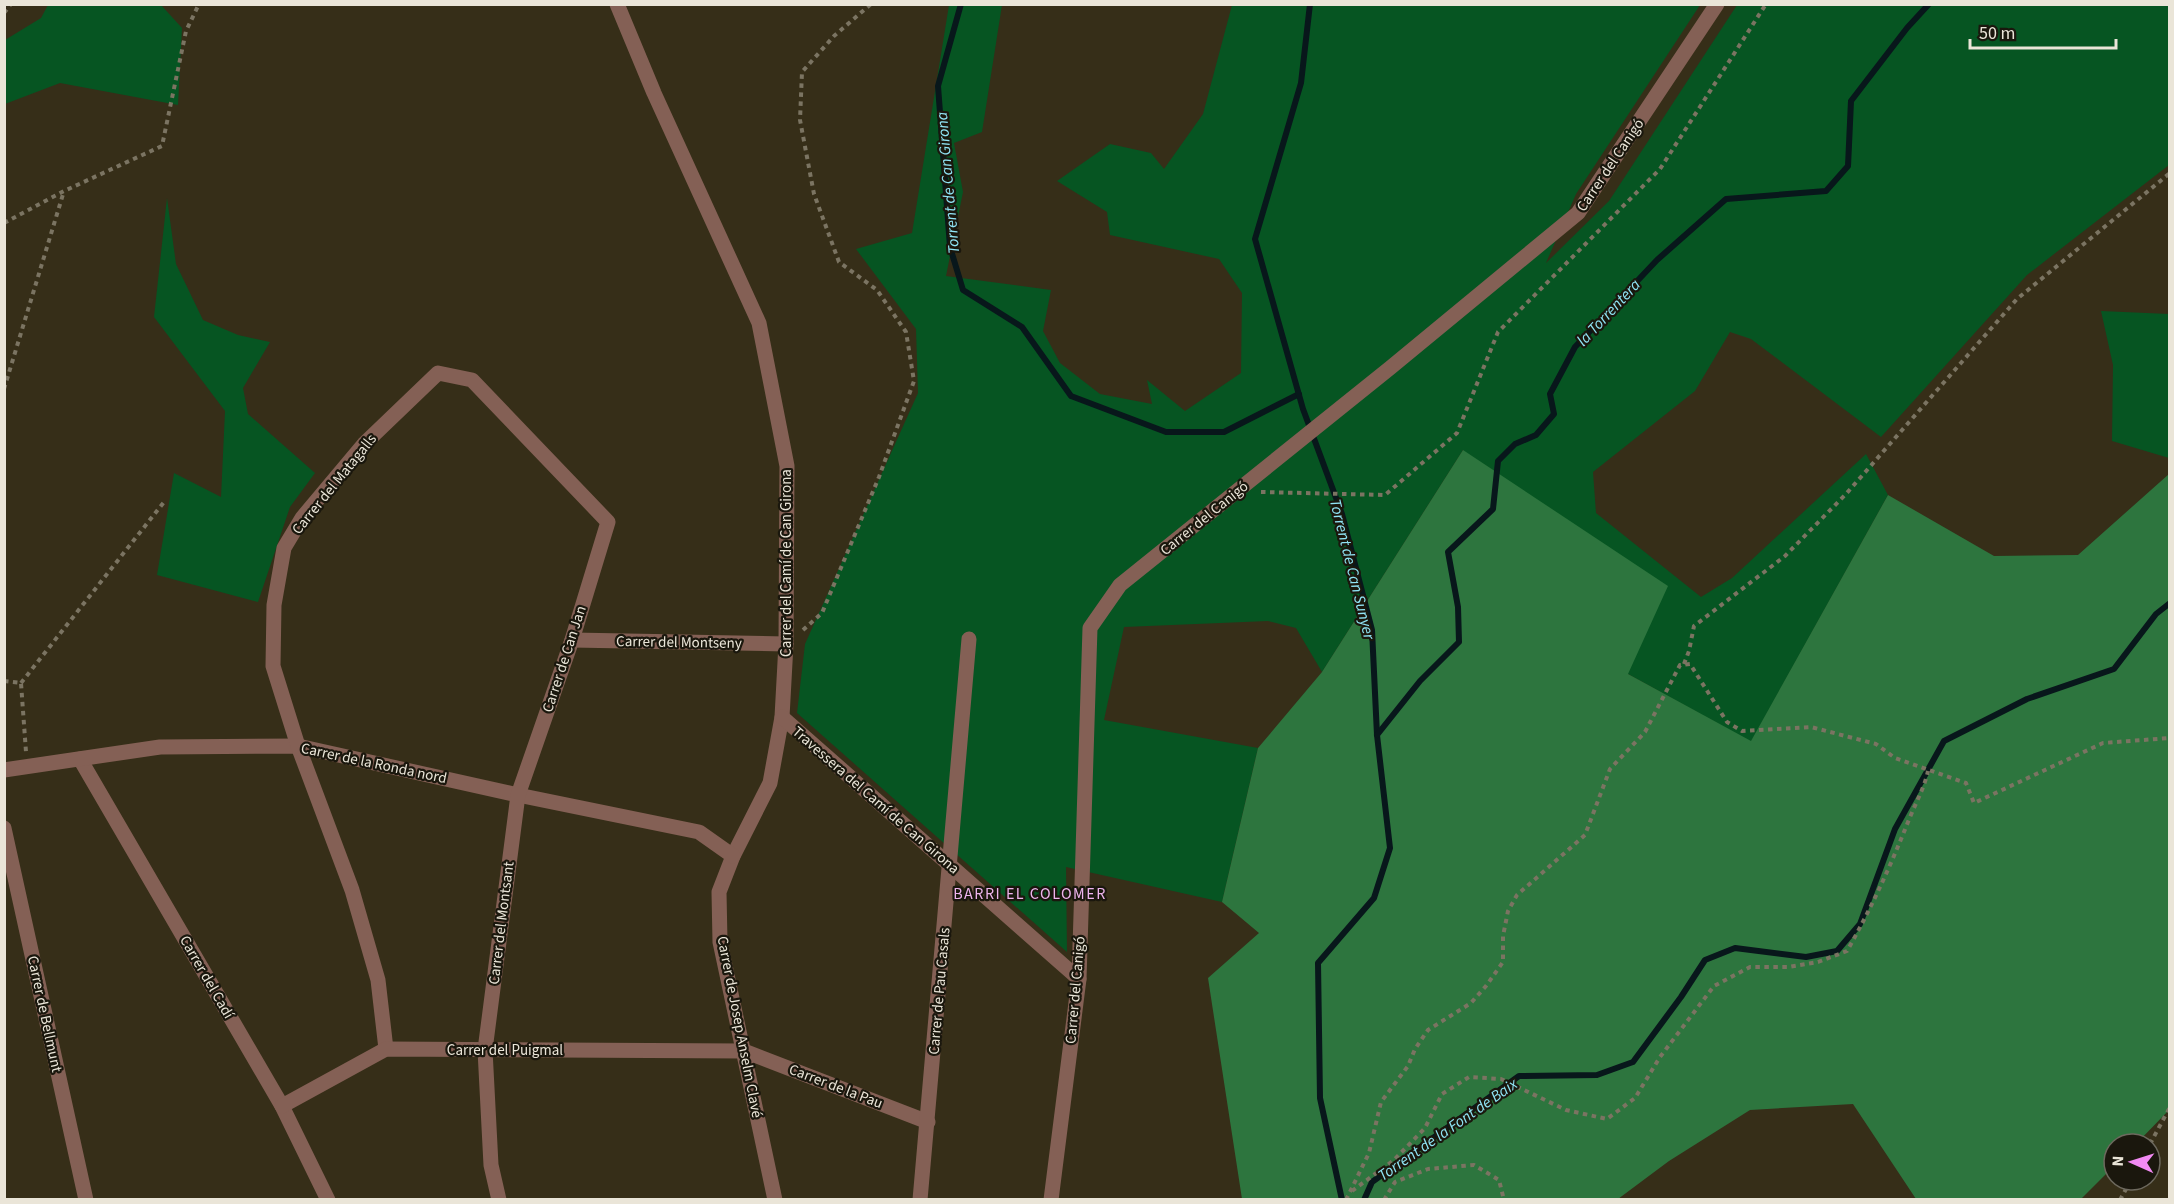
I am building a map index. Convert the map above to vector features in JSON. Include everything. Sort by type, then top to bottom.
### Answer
[{"type":"street","name":"Carrer del Camí de Can Girona","points":[[617,4],[654,93],[759,323],[787,466],[786,644],[782,717],[770,783],[733,855]]},
{"type":"street","name":"Carrer del Canigó","points":[[1051,1200],[1079,979],[1090,628],[1120,585],[1578,213],[1717,4]]},
{"type":"street","name":"Carrer del Matagalls","points":[[386,1048],[378,980],[352,890],[298,746],[273,666],[274,605],[284,548],[302,518],[364,444],[438,373],[472,380],[608,522]]},
{"type":"street","name":"Carrer de Can Jan","points":[[518,795],[572,640],[608,522]]},
{"type":"street","name":"Carrer de Pau Casals","points":[[920,1200],[969,639]]},
{"type":"street","name":"Carrer del Montseny","points":[[572,640],[786,644]]},
{"type":"street","name":"Travessera del Camí de Can Girona","points":[[782,717],[1079,979]]},
{"type":"street","name":"Carrer de la Ronda nord","points":[[4,770],[160,747],[298,746],[699,832],[733,855]]},
{"type":"street","name":"Carrer del Cadí","points":[[80,759],[282,1106],[328,1200]]},
{"type":"street","name":"Carrer del Montsant","points":[[499,1200],[491,1165],[485,1050],[518,795]]},
{"type":"street","name":"Carrer de Bellmunt","points":[[4,828],[86,1200]]},
{"type":"street","name":"Carrer de Josep Anselm Clavé","points":[[733,855],[719,892],[720,942],[775,1200]]},
{"type":"street","name":"Carrer del Puigmal","points":[[386,1048],[744,1051]]},
{"type":"street","points":[[282,1106],[386,1048]]},
{"type":"street","name":"Carrer de la Pau","points":[[744,1051],[928,1122]]},
{"type":"path","points":[[4,13],[11,4]]},
{"type":"path","points":[[4,223],[64,191],[162,146],[186,31],[199,4]]},
{"type":"path","points":[[786,644],[822,613],[879,477],[914,381],[906,332],[877,290],[839,262],[814,194],[800,120],[802,72],[834,36],[871,4]]},
{"type":"path","points":[[1236,491],[1385,495],[1457,433],[1498,332],[1660,169],[1766,4]]},
{"type":"path","points":[[1684,664],[1694,626],[1785,556],[1846,494],[2017,299],[2169,173]]},
{"type":"path","points":[[4,389],[64,191]]},
{"type":"path","points":[[27,767],[21,683],[164,502]]},
{"type":"path","points":[[1346,1200],[1369,1153],[1382,1102],[1408,1066],[1415,1049],[1428,1030],[1471,1003],[1503,962],[1503,936],[1508,911],[1517,895],[1585,835],[1610,770],[1645,732],[1680,665],[1690,663],[1728,722],[1742,730],[1811,727],[1876,744],[1894,758],[1966,783],[1974,803],[2103,743],[2169,738]]},
{"type":"path","points":[[4,681],[21,683]]},
{"type":"path","points":[[1350,1192],[1394,1160],[1425,1128],[1442,1094],[1469,1077],[1501,1079],[1566,1110],[1606,1119],[1635,1098],[1660,1057],[1714,986],[1750,967],[1788,967],[1818,962],[1847,951],[1875,900],[1923,790],[1928,771]]},
{"type":"path","points":[[2156,1132],[2169,1107]]},
{"type":"path","points":[[1384,1200],[1395,1182],[1428,1169],[1474,1165],[1499,1180],[1504,1200]]},
{"type":"green space","points":[[48,5],[161,5],[182,28],[178,105],[60,83],[5,104],[5,40],[41,18]]},
{"type":"green space","points":[[949,5],[1002,5],[982,132],[954,143],[963,192],[946,276],[1051,290],[1043,331],[1060,363],[1100,394],[1152,404],[1147,380],[1185,411],[1241,373],[1242,293],[1219,259],[1110,235],[1107,212],[1057,181],[1110,144],[1151,153],[1164,169],[1203,114],[1232,5],[1700,5],[1576,194],[1546,263],[1609,201],[1737,5],[2169,5],[2169,165],[2027,275],[1881,437],[1751,339],[1730,332],[1695,391],[1593,472],[1596,513],[1701,597],[1732,578],[1866,454],[1888,495],[1751,742],[1628,674],[1463,450],[1322,672],[1296,628],[1268,621],[1124,627],[1104,720],[1258,748],[1222,902],[1066,867],[1067,952],[797,713],[805,644],[918,393],[916,329],[856,249],[912,233]]},
{"type":"green space","points":[[167,198],[176,264],[203,320],[238,335],[270,342],[243,388],[248,414],[315,473],[290,507],[258,602],[157,575],[174,473],[221,497],[225,411],[154,317]]},
{"type":"green space","points":[[2101,311],[2169,314],[2169,458],[2112,441],[2113,365]]},
{"type":"green space","points":[[1463,450],[1668,586],[1628,674],[1751,741],[1888,495],[1994,556],[2078,555],[2169,474],[2169,1110],[2148,1132],[2102,1132],[2102,1178],[2081,1199],[1916,1199],[1853,1104],[1750,1110],[1669,1161],[1618,1199],[1242,1199],[1208,978],[1259,933],[1222,902],[1258,748],[1322,672]]},
{"type":"waterway","name":"Torrent de Can Girona","points":[[961,4],[938,86],[950,247],[963,290],[1022,327],[1071,396],[1166,432],[1224,432],[1299,394]]},
{"type":"waterway","name":"Torrent de Can Sunyer","points":[[1310,4],[1301,83],[1255,239],[1303,409],[1342,514],[1372,630],[1377,735],[1390,848],[1374,898],[1318,963],[1320,1098],[1342,1200]]},
{"type":"waterway","name":"la Torrentera","points":[[1377,735],[1420,681],[1459,642],[1458,607],[1448,552],[1493,509],[1498,461],[1515,444],[1536,435],[1554,414],[1550,394],[1575,347],[1657,260],[1726,199],[1826,191],[1848,166],[1851,101],[1907,28],[1929,4]]},
{"type":"waterway","name":"Torrent de la Font de Baix","points":[[1364,1200],[1372,1182],[1519,1076],[1597,1075],[1633,1062],[1705,960],[1735,948],[1806,957],[1837,951],[1860,924],[1895,829],[1944,741],[2027,699],[2114,669],[2156,614],[2170,603]]},
{"type":"district","name":"BARRI EL COLOMER","points":[[1030,893]]}]
